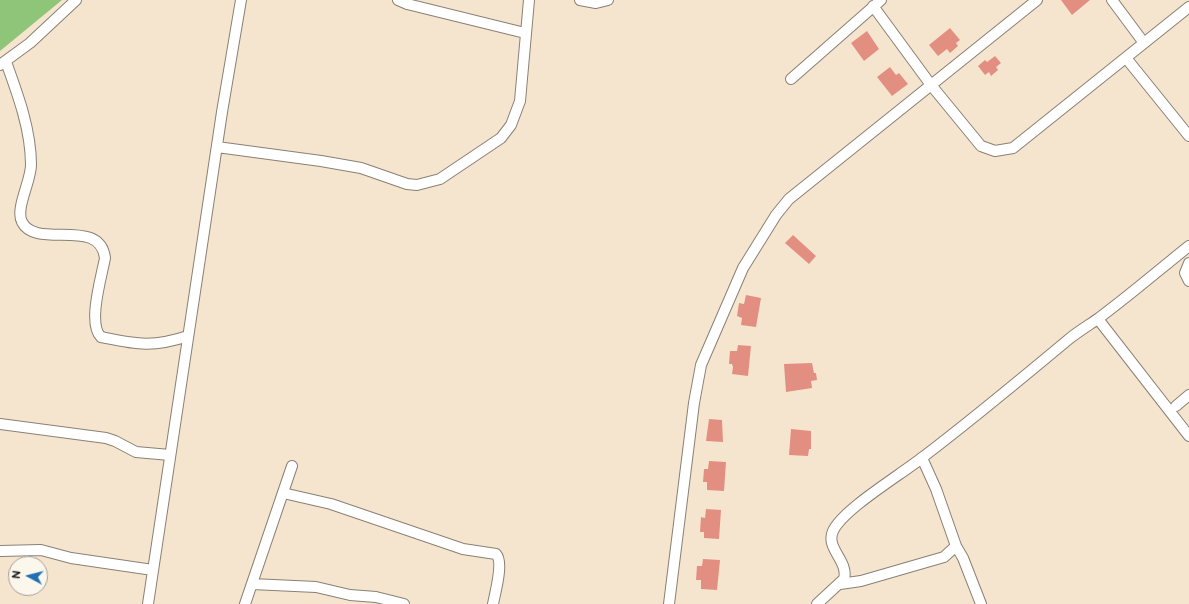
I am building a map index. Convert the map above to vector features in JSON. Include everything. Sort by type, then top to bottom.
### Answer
[{"type":"street","points":[[76,0],[30,43],[3,63],[17,92],[28,137],[31,165],[30,176],[20,212],[21,221],[24,226],[33,233],[82,236],[95,240],[101,244],[106,258],[94,321],[97,333],[101,336],[135,343],[160,344],[188,336]]},
{"type":"street","points":[[148,604],[217,147],[241,0]]},
{"type":"street","points":[[398,0],[407,4],[525,34]]},
{"type":"street","points":[[217,147],[361,168],[407,184],[433,182],[440,179],[501,138],[511,125],[520,102],[529,0]]},
{"type":"street","points":[[580,0],[596,3],[608,0]]},
{"type":"street","points":[[669,604],[694,402],[701,365],[743,268],[776,215],[789,199],[1037,0]]},
{"type":"street","points":[[1112,0],[1144,43]]},
{"type":"street","points":[[791,79],[877,3],[931,85],[981,146],[994,151],[1005,150],[1013,148],[1189,6]]},
{"type":"street","points":[[1126,58],[1187,130]]},
{"type":"street","points":[[817,604],[823,596],[840,584],[844,579],[845,571],[831,538],[835,526],[846,514],[1014,387],[1071,338],[1189,246]]},
{"type":"street","points":[[1189,263],[1186,273],[1189,281]]},
{"type":"street","points":[[1098,318],[1189,436]]},
{"type":"street","points":[[1176,406],[1189,395]]},
{"type":"street","points":[[0,424],[106,438],[115,440],[136,452],[170,456]]},
{"type":"street","points":[[922,458],[936,489],[956,546],[963,558],[981,604]]},
{"type":"street","points":[[245,604],[292,466]]},
{"type":"street","points":[[283,493],[331,504],[463,550],[496,554],[498,556],[500,566],[493,604]]},
{"type":"street","points":[[840,584],[861,582],[944,557],[956,546]]},
{"type":"street","points":[[0,551],[41,550],[71,558],[153,570]]},
{"type":"street","points":[[252,584],[316,587],[350,595],[376,597],[404,604]]},
{"type":"green space","points":[[0,0],[62,0],[0,51]]},
{"type":"building","points":[[1061,0],[1090,0],[1072,15]]},
{"type":"building","points":[[950,28],[960,40],[956,43],[958,46],[950,53],[947,49],[938,56],[929,45]]},
{"type":"building","points":[[867,31],[879,49],[864,61],[851,43]]},
{"type":"building","points":[[995,56],[1001,63],[996,67],[998,70],[991,76],[989,72],[985,75],[978,66],[985,60],[987,62]]},
{"type":"building","points":[[890,67],[896,75],[899,73],[908,84],[892,96],[877,77]]},
{"type":"building","points":[[793,235],[816,256],[809,264],[785,243]]},
{"type":"building","points":[[746,295],[761,298],[756,327],[741,325],[742,318],[737,316],[739,303],[744,304]]},
{"type":"building","points":[[738,345],[751,346],[748,376],[732,374],[733,367],[732,364],[729,364],[730,351],[737,351]]},
{"type":"building","points":[[812,363],[817,380],[811,381],[812,388],[786,392],[784,364]]},
{"type":"building","points":[[709,419],[722,420],[723,442],[706,441]]},
{"type":"building","points":[[791,429],[811,431],[811,449],[809,449],[808,456],[789,455]]},
{"type":"building","points":[[709,461],[726,462],[724,491],[707,490],[707,482],[703,482],[704,469],[708,469]]},
{"type":"building","points":[[706,509],[721,510],[719,539],[704,538],[704,532],[700,532],[701,517],[705,518]]},
{"type":"building","points":[[703,559],[720,560],[717,590],[701,589],[701,580],[696,580],[697,566],[702,566]]}]
